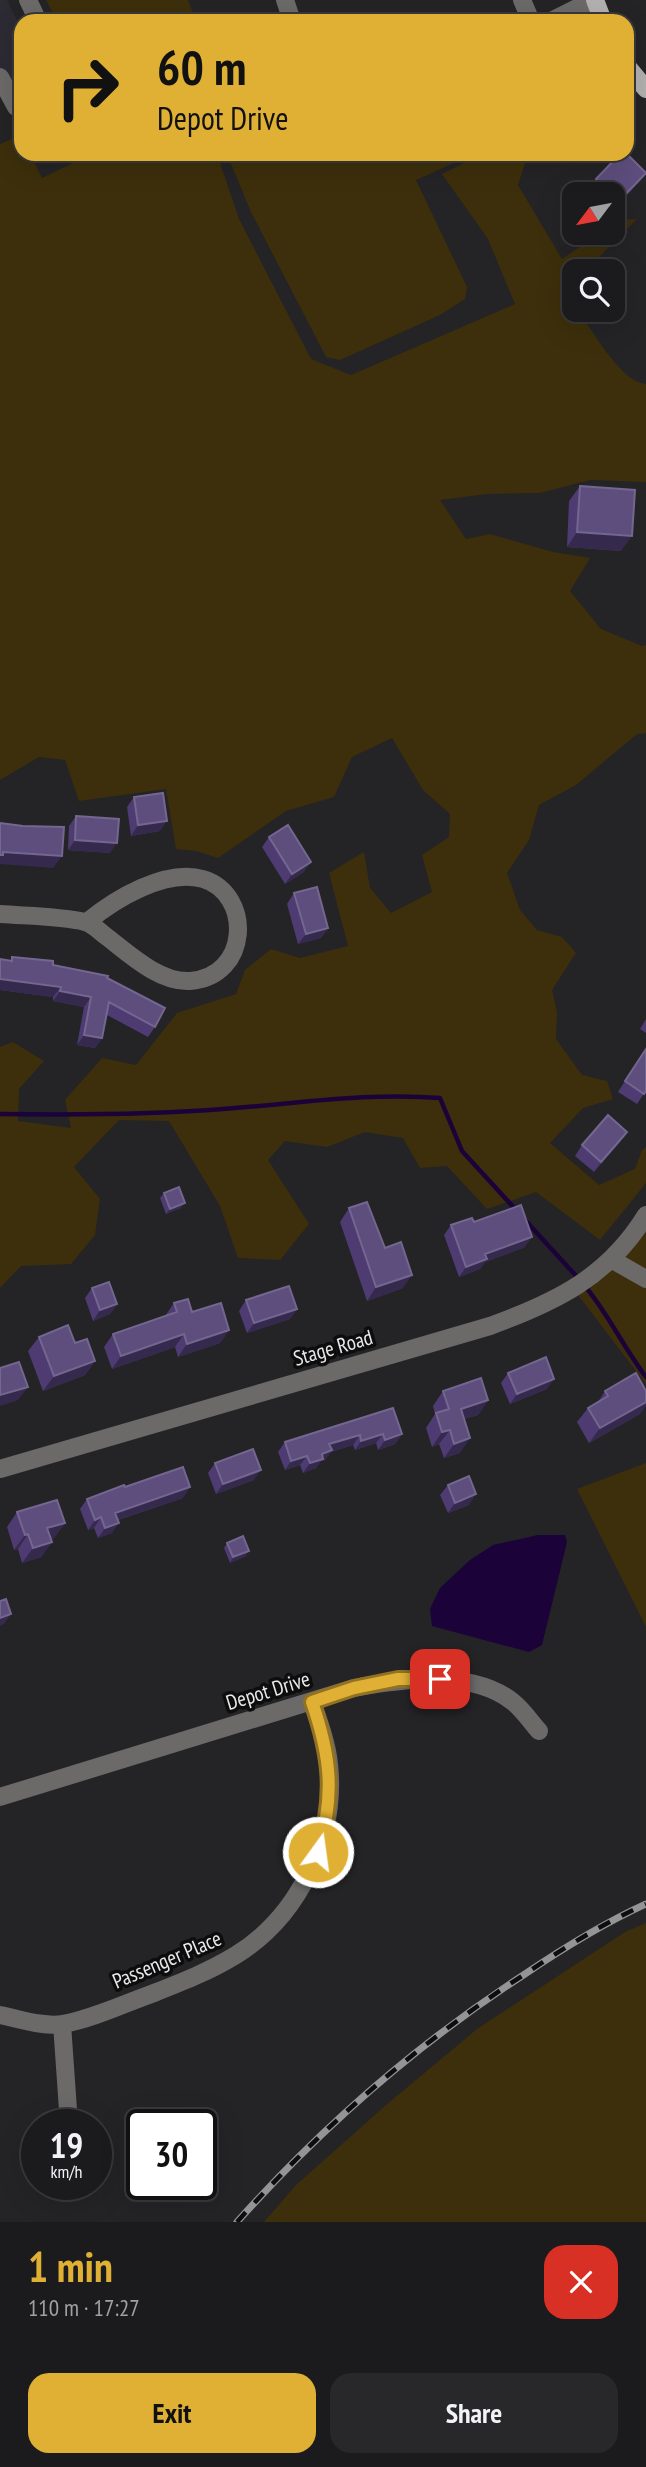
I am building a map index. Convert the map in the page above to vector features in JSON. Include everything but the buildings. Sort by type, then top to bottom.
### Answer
[{"type":"main road","points":[[634,75],[646,89]]},
{"type":"street","points":[[565,14],[594,0]]},
{"type":"street","points":[[0,76],[12,108]]},
{"type":"street","points":[[0,914],[87,922],[139,961],[171,978],[188,981],[206,978],[222,971],[232,956],[237,941],[238,925],[234,908],[227,897],[208,881],[194,877],[178,878],[125,895],[87,922]]},
{"type":"street","name":"Stage Road","points":[[0,1469],[490,1326],[544,1306],[573,1289],[611,1259],[646,1215]]},
{"type":"street","points":[[611,1259],[646,1279]]},
{"type":"street","name":"Depot Drive","points":[[0,1797],[354,1688],[398,1679],[440,1679],[481,1686],[513,1702],[539,1731]]},
{"type":"street","name":"Passenger Place","points":[[0,2015],[33,2022],[62,2024],[108,2010],[203,1974],[239,1954],[270,1926],[293,1898],[311,1869],[325,1828],[330,1797],[329,1763],[312,1702]]},
{"type":"street","points":[[62,2024],[68,2109]]},
{"type":"shaded area","points":[[0,0],[7,0],[14,14],[14,88],[0,95]]},
{"type":"shaded area","points":[[46,0],[188,0],[193,14],[53,14]]},
{"type":"shaded area","points":[[14,138],[14,161],[34,161],[42,178],[73,161],[219,161],[239,219],[311,359],[351,375],[515,304],[488,239],[442,174],[468,161],[526,161],[518,185],[562,259],[562,322],[585,322],[617,365],[636,381],[646,384],[646,482],[590,480],[540,493],[487,494],[440,500],[466,539],[490,534],[553,552],[590,558],[570,591],[601,629],[642,646],[646,645],[646,733],[637,734],[576,785],[539,805],[529,840],[507,873],[520,910],[537,930],[562,937],[576,953],[552,990],[557,1012],[556,1039],[582,1075],[607,1081],[613,1099],[583,1108],[550,1143],[599,1185],[635,1169],[642,1150],[646,1147],[646,1183],[600,1240],[536,1192],[487,1209],[447,1166],[420,1168],[403,1138],[365,1132],[327,1147],[285,1141],[268,1160],[309,1224],[280,1260],[238,1258],[220,1206],[169,1121],[119,1120],[74,1167],[100,1199],[95,1235],[71,1264],[21,1266],[0,1288],[0,1047],[13,1042],[44,1061],[19,1089],[18,1121],[71,1128],[65,1100],[102,1058],[136,1065],[177,1013],[236,994],[245,970],[271,949],[300,958],[348,946],[329,873],[364,852],[370,888],[391,913],[432,892],[422,855],[449,837],[450,814],[423,790],[392,738],[352,757],[334,797],[286,811],[218,858],[196,851],[176,849],[166,789],[79,801],[65,760],[39,757],[0,780],[0,144]]},
{"type":"shaded area","points":[[230,161],[458,161],[416,180],[467,287],[465,299],[440,315],[340,360],[326,357],[251,212]]},
{"type":"shaded area","points":[[637,219],[625,231],[625,220]]},
{"type":"shaded area","points":[[582,245],[611,245],[597,259],[562,259]]},
{"type":"shaded area","points":[[644,1231],[646,1384],[578,1295],[601,1279]]},
{"type":"shaded area","points":[[646,1463],[646,1627],[577,1489]]},
{"type":"shaded area","points":[[538,1535],[565,1535],[567,1542],[542,1645],[529,1652],[432,1626],[430,1609],[440,1588],[470,1560],[493,1545]]},
{"type":"shaded area","points":[[646,1923],[646,2222],[264,2222],[296,2185],[477,2029],[625,1932]]},
{"type":"waterway","points":[[0,1114],[140,1113],[386,1096],[440,1098],[462,1151],[517,1211]]},
{"type":"waterway","points":[[525,1220],[578,1278]]},
{"type":"waterway","points":[[584,1285],[646,1377]]},
{"type":"railway","points":[[237,2222],[336,2121],[407,2059],[537,1966],[646,1904]]},
{"type":"route","points":[[318,1852],[330,1797],[329,1763],[312,1702],[354,1688],[398,1679],[440,1679]]}]
